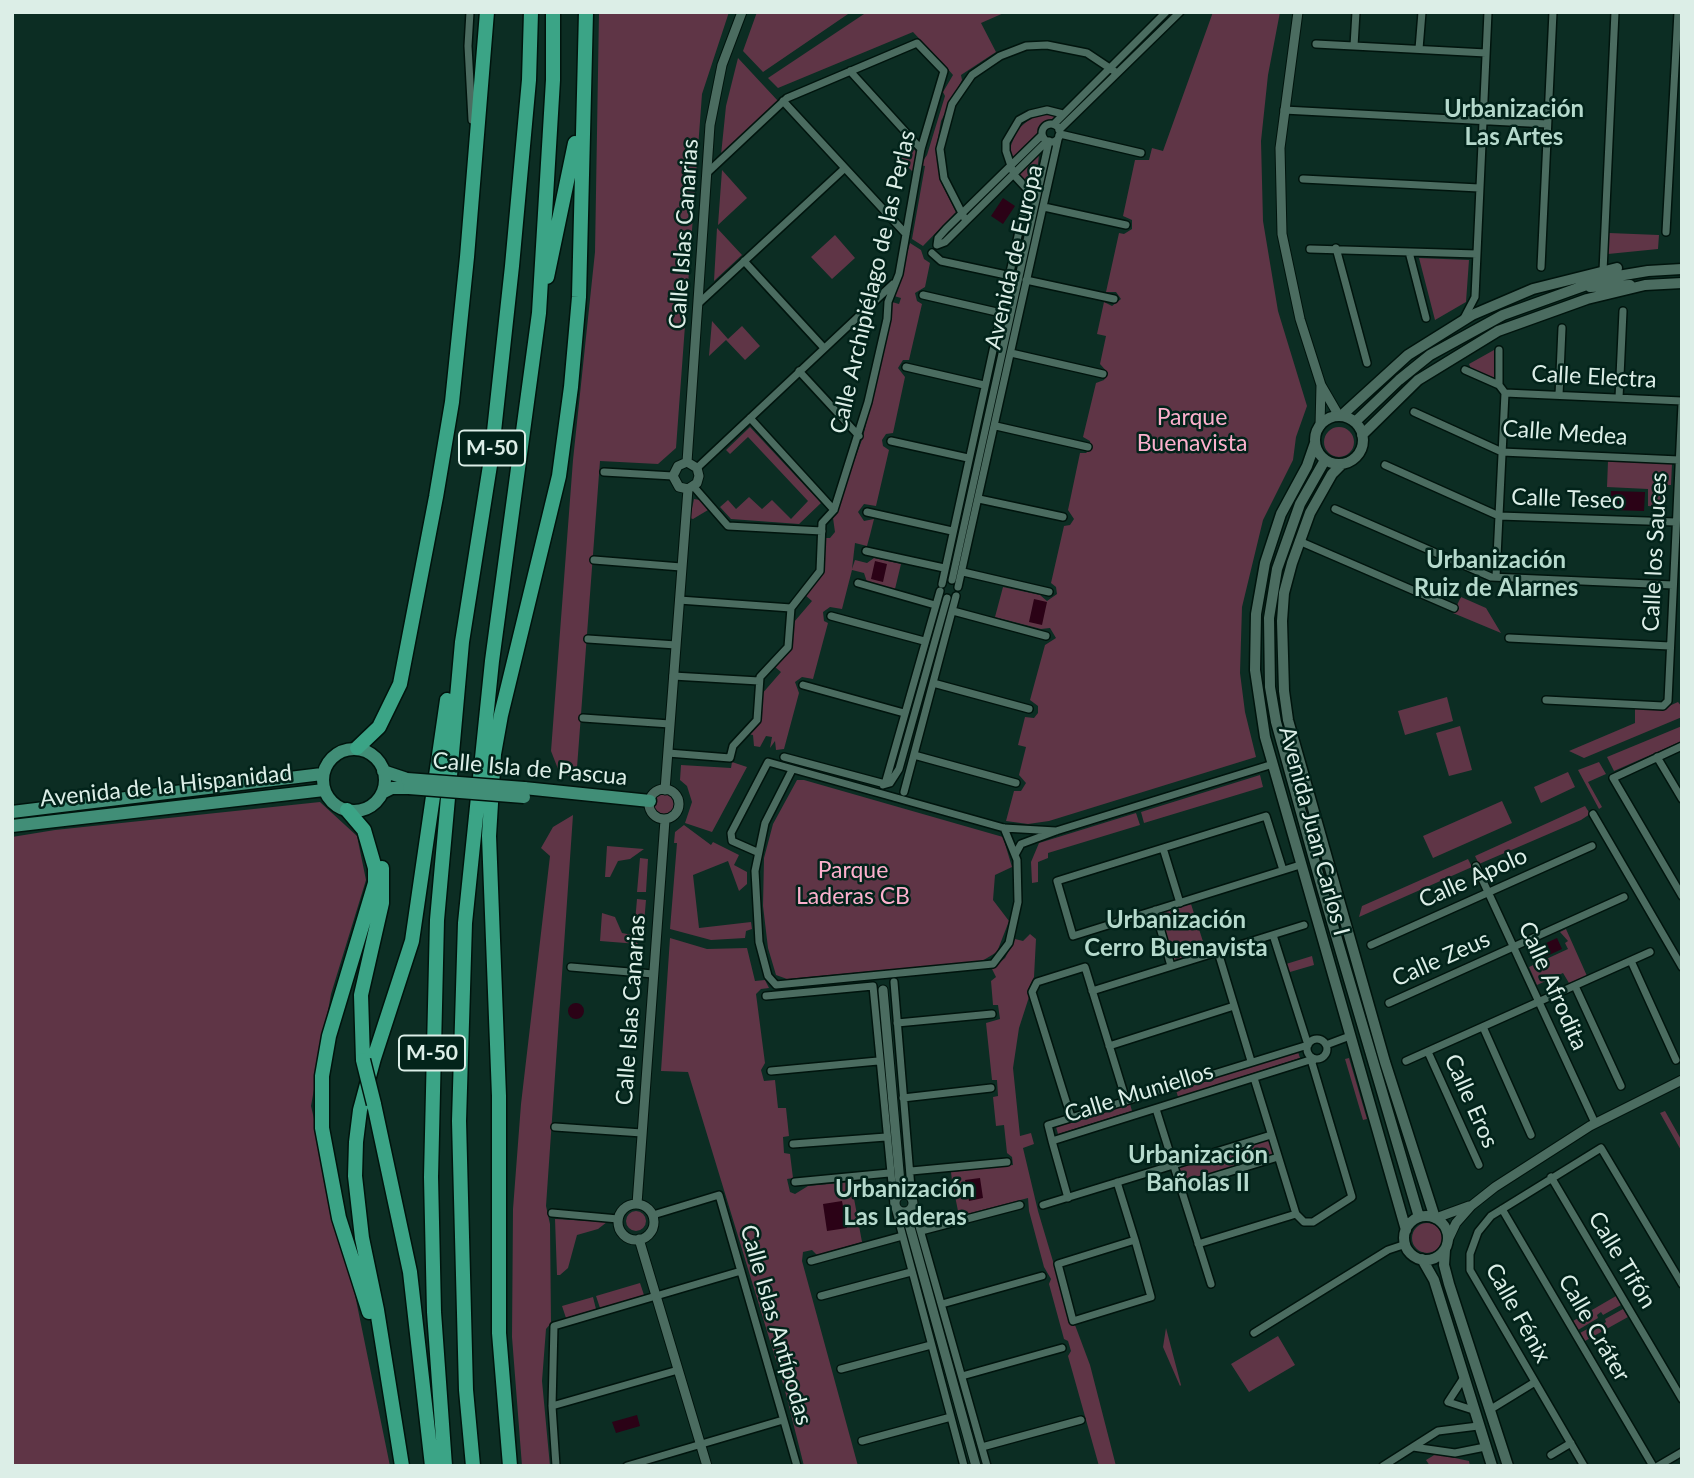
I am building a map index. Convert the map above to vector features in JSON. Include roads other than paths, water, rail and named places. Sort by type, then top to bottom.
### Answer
[{"type":"highway","points":[[357,748],[379,727],[394,701],[410,644],[452,402],[487,12]]},
{"type":"highway","name":"M-50","points":[[445,1466],[434,1311],[430,1115],[437,920],[462,642],[491,459],[509,293],[529,79],[531,12]]},
{"type":"highway","name":"M-50","points":[[473,1466],[466,1390],[459,1121],[465,923],[492,661],[539,313],[553,80],[553,12]]},
{"type":"highway","points":[[510,1466],[499,1333],[499,1096],[489,836],[494,754],[501,715],[559,476],[569,400],[579,297],[586,12]]},
{"type":"highway","points":[[539,313],[567,194],[585,79]]},
{"type":"highway","points":[[402,1466],[360,1226],[355,1176],[356,1142],[374,1058],[412,941],[452,667],[462,642]]},
{"type":"highway","points":[[347,810],[374,842],[382,867],[384,886],[361,995],[363,1060],[410,1272],[432,1466]]},
{"type":"highway","points":[[364,830],[375,868],[374,883],[329,1036],[323,1076],[322,1128],[339,1218],[369,1313],[390,1397]]},
{"type":"main road","points":[[1340,416],[1355,422],[1362,435],[1360,453],[1342,464],[1325,460],[1315,443],[1320,426],[1340,416],[1408,355],[1463,320],[1490,306],[1546,285],[1624,267],[1648,271]]},
{"type":"main road","points":[[1355,422],[1399,380],[1451,342],[1503,314],[1606,278],[1682,269],[1682,283],[1584,287]]},
{"type":"main road","points":[[1362,435],[1418,380],[1498,331],[1560,307],[1645,285]]},
{"type":"main road","name":"Avenida Juan Carlos I","points":[[1315,443],[1272,538],[1256,614],[1256,681],[1273,764],[1300,865],[1406,1230]]},
{"type":"main road","name":"Avenida Juan Carlos I","points":[[1325,460],[1296,515],[1277,569],[1268,631],[1270,687],[1276,722],[1326,901],[1419,1217]]},
{"type":"main road","name":"Avenida Juan Carlos I","points":[[1342,464],[1320,495],[1299,541],[1284,593],[1281,661],[1288,720],[1385,1062],[1436,1218]]},
{"type":"main road","points":[[357,748],[373,755],[383,771],[408,783],[382,793],[373,804],[364,809],[347,810],[331,802],[324,790],[323,774],[330,759],[344,750],[357,748]]},
{"type":"main road","points":[[382,793],[383,771]]},
{"type":"main road","name":"Avenida de la Hispanidad","points":[[12,812],[323,774]]},
{"type":"main road","name":"Calle Isla de Pascua","points":[[408,783],[650,803]]},
{"type":"main road","name":"Avenida de la Hispanidad","points":[[12,826],[324,790]]},
{"type":"main road","points":[[1492,1466],[1434,1280],[1422,1259],[1412,1253],[1406,1244],[1406,1230],[1419,1217],[1436,1218],[1446,1228],[1447,1277],[1508,1466]]},
{"type":"main road","points":[[1422,1259],[1434,1258],[1446,1245]]},
{"type":"street","points":[[470,12],[468,46],[474,179]]},
{"type":"street","name":"Calle Islas Canarias","points":[[687,462],[714,102],[722,65],[741,12]]},
{"type":"street","points":[[1141,153],[1058,131],[1043,128],[1046,139],[1058,131],[1166,12],[1173,19]]},
{"type":"street","points":[[1058,131],[1063,114],[1180,12]]},
{"type":"street","points":[[1298,12],[1280,148],[1282,234],[1300,319],[1321,385],[1340,416]]},
{"type":"street","points":[[1354,46],[1356,12]]},
{"type":"street","points":[[1419,49],[1422,12]]},
{"type":"street","points":[[1463,320],[1475,297],[1488,12]]},
{"type":"street","points":[[1541,267],[1553,12]]},
{"type":"street","points":[[1603,271],[1615,12]]},
{"type":"street","points":[[1666,232],[1678,12]]},
{"type":"street","name":"Calle Archipiélago de las Perlas","points":[[791,608],[820,571],[822,523],[834,510],[859,436],[906,234],[921,149],[944,71],[917,43],[850,71]]},
{"type":"street","points":[[964,218],[944,178],[940,149],[952,104],[972,75],[1000,56],[1026,46],[1047,44],[1087,53],[1114,70]]},
{"type":"street","points":[[1316,44],[1486,53]]},
{"type":"street","points":[[707,173],[783,101],[850,71],[921,149]]},
{"type":"street","points":[[783,101],[906,234]]},
{"type":"street","points":[[1014,175],[1006,142],[1019,120],[1038,110],[1063,114]]},
{"type":"street","points":[[1284,110],[1547,124]]},
{"type":"street","name":"Avenida de Europa","points":[[951,597],[963,572],[1044,207],[1058,131]]},
{"type":"street","name":"Avenida de Europa","points":[[964,218],[1011,167],[1046,139]]},
{"type":"street","name":"Avenida de Europa","points":[[964,218],[1014,175],[1046,139]]},
{"type":"street","name":"Avenida de Europa","points":[[951,580],[1019,278],[1046,139]]},
{"type":"street","points":[[699,303],[845,168]]},
{"type":"street","name":"Avenida de Europa","points":[[886,784],[941,587],[1028,190],[1014,175]]},
{"type":"street","points":[[1304,179],[1479,188]]},
{"type":"street","points":[[1044,207],[1126,225]]},
{"type":"street","points":[[1336,248],[1367,363]]},
{"type":"street","points":[[1310,249],[1477,254]]},
{"type":"street","points":[[1409,252],[1426,318]]},
{"type":"street","points":[[932,253],[941,261],[1114,299]]},
{"type":"street","points":[[744,261],[824,348]]},
{"type":"street","points":[[697,468],[894,283]]},
{"type":"street","points":[[923,295],[1001,313]]},
{"type":"street","points":[[1475,297],[1490,306]]},
{"type":"street","points":[[1619,398],[1623,311]]},
{"type":"street","points":[[1559,395],[1562,328]]},
{"type":"street","name":"Avenida de Europa","points":[[992,353],[1004,345]]},
{"type":"street","points":[[1496,577],[1504,393],[1499,384],[1499,349]]},
{"type":"street","points":[[1011,353],[1103,374]]},
{"type":"street","points":[[906,367],[984,385]]},
{"type":"street","points":[[1465,370],[1499,384]]},
{"type":"street","points":[[799,371],[859,436]]},
{"type":"street","points":[[1320,426],[1321,385]]},
{"type":"street","points":[[993,392],[1005,387]]},
{"type":"street","name":"Calle Electra","points":[[1504,393],[1682,402]]},
{"type":"street","points":[[1332,401],[1338,406],[1351,407]]},
{"type":"street","name":"Calle los Sauces","points":[[1546,700],[1663,706],[1668,701],[1676,588],[1682,402]]},
{"type":"street","name":"Calle Medea","points":[[1414,412],[1502,452],[1679,460]]},
{"type":"street","points":[[750,418],[834,510]]},
{"type":"street","points":[[976,421],[984,431]]},
{"type":"street","points":[[996,426],[1088,447]]},
{"type":"street","points":[[891,441],[968,458]]},
{"type":"street","points":[[979,451],[988,461]]},
{"type":"street","points":[[665,790],[681,567],[691,488],[699,479],[697,468],[687,462],[678,466],[673,476]]},
{"type":"street","name":"Calle Teseo","points":[[1385,465],[1499,516],[1678,519]]},
{"type":"street","points":[[604,472],[673,476]]},
{"type":"street","points":[[673,476],[679,487],[691,488],[728,526],[822,531]]},
{"type":"street","points":[[960,497],[971,491]]},
{"type":"street","points":[[979,499],[1063,517]]},
{"type":"street","points":[[1335,509],[1496,577],[1676,588]]},
{"type":"street","points":[[867,512],[952,531]]},
{"type":"street","points":[[961,537],[972,531]]},
{"type":"street","points":[[1299,541],[1454,608]]},
{"type":"street","points":[[866,551],[944,568]]},
{"type":"street","points":[[594,560],[681,567]]},
{"type":"street","points":[[963,572],[1049,592]]},
{"type":"street","points":[[902,790],[953,611],[951,597],[941,587],[951,580],[958,587]]},
{"type":"street","points":[[858,583],[934,605]]},
{"type":"street","points":[[912,803],[902,790],[897,777],[933,646],[951,597]]},
{"type":"street","points":[[668,754],[730,758],[733,746],[757,719],[759,681],[788,647],[791,608],[679,600]]},
{"type":"street","points":[[953,611],[1046,636]]},
{"type":"street","points":[[831,616],[924,641]]},
{"type":"street","points":[[1509,638],[1670,646]]},
{"type":"street","points":[[588,639],[676,645]]},
{"type":"street","points":[[933,646],[946,639]]},
{"type":"street","points":[[914,678],[927,668]]},
{"type":"street","points":[[673,676],[759,681]]},
{"type":"street","points":[[933,683],[1029,709]]},
{"type":"street","points":[[803,685],[904,713]]},
{"type":"street","points":[[918,704],[923,719]]},
{"type":"street","points":[[583,718],[670,724]]},
{"type":"street","points":[[1682,746],[1613,778],[1682,896]]},
{"type":"street","points":[[914,755],[1016,783]]},
{"type":"street","points":[[784,757],[902,790]]},
{"type":"street","points":[[1657,757],[1682,799]]},
{"type":"street","points":[[776,985],[768,976],[759,942],[755,906],[757,852],[765,823],[798,761]]},
{"type":"street","points":[[757,852],[732,841],[731,833],[768,762],[1004,828],[1056,831]]},
{"type":"street","points":[[1016,854],[1021,844],[1056,831],[1273,764]]},
{"type":"street","points":[[866,790],[886,784],[898,772]]},
{"type":"street","points":[[665,790],[675,794],[679,807],[675,815],[664,820],[655,816],[650,803],[655,792],[665,790]]},
{"type":"street","points":[[1594,814],[1682,967]]},
{"type":"street","points":[[1283,870],[1266,816],[1057,881],[1073,936],[1300,865]]},
{"type":"street","name":"Calle Islas Canarias","points":[[637,1203],[664,820]]},
{"type":"street","points":[[776,985],[770,996],[983,967],[1000,958],[1009,943],[1016,917],[1019,889],[1016,854],[1004,828]]},
{"type":"street","name":"Calle Apolo","points":[[1371,945],[1592,846]]},
{"type":"street","points":[[1163,848],[1180,903]]},
{"type":"street","name":"Calle Afrodita","points":[[1476,866],[1595,1123]]},
{"type":"street","name":"Calle Zeus","points":[[1389,1003],[1624,897]]},
{"type":"street","points":[[1156,911],[1171,966]]},
{"type":"street","points":[[1092,991],[1304,925]]},
{"type":"street","points":[[1273,935],[1308,1045],[1307,1052],[1314,1059]]},
{"type":"street","points":[[1406,1061],[1650,951]]},
{"type":"street","points":[[1218,952],[1251,1061]]},
{"type":"street","points":[[1631,961],[1676,1060]]},
{"type":"street","points":[[571,967],[653,974]]},
{"type":"street","points":[[1071,1117],[1032,992],[1037,982],[1085,967],[1126,1100]]},
{"type":"street","points":[[883,990],[895,979]]},
{"type":"street","points":[[895,979],[911,1171],[910,1206],[923,1277],[976,1466]]},
{"type":"street","points":[[776,985],[872,982],[883,990],[901,1194],[895,1206]]},
{"type":"street","points":[[872,982],[889,1173],[895,1206],[963,1462]]},
{"type":"street","points":[[1575,986],[1621,1086]]},
{"type":"street","points":[[1109,1046],[1234,1006]]},
{"type":"street","points":[[897,1023],[992,1014]]},
{"type":"street","points":[[1483,1027],[1531,1135]]},
{"type":"street","points":[[1326,1045],[1350,1036]]},
{"type":"street","points":[[1308,1045],[1317,1039],[1326,1045]]},
{"type":"street","name":"Calle Muniellos","points":[[1308,1045],[1048,1125],[1052,1141],[1314,1059]]},
{"type":"street","points":[[1314,1059],[1324,1057],[1326,1045]]},
{"type":"street","name":"Calle Eros","points":[[1428,1052],[1479,1165]]},
{"type":"street","points":[[889,1055],[900,1060]]},
{"type":"street","points":[[1254,1078],[1296,1214],[1304,1222],[1313,1222],[1352,1198],[1312,1063],[1314,1059]]},
{"type":"street","points":[[771,1071],[878,1061]]},
{"type":"street","points":[[1446,1245],[1456,1223],[1471,1206],[1530,1163],[1595,1123],[1682,1080]]},
{"type":"street","points":[[903,1098],[991,1088]]},
{"type":"street","points":[[882,1103],[892,1091]]},
{"type":"street","points":[[1156,1109],[1211,1284]]},
{"type":"street","points":[[555,1126],[642,1133]]},
{"type":"street","points":[[897,1140],[906,1130]]},
{"type":"street","points":[[1043,1205],[1271,1135]]},
{"type":"street","points":[[793,1144],[886,1137]]},
{"type":"street","points":[[1052,1141],[1068,1198]]},
{"type":"street","name":"Calle Fénix","points":[[1584,1466],[1470,1270],[1469,1254],[1478,1232],[1485,1222],[1502,1209],[1601,1147],[1682,1284]]},
{"type":"street","points":[[1180,1187],[1278,1157]]},
{"type":"street","points":[[911,1171],[1007,1162]]},
{"type":"street","points":[[796,1182],[889,1173]]},
{"type":"street","name":"Calle Tifón","points":[[1551,1177],[1682,1399]]},
{"type":"street","points":[[1117,1182],[1135,1240],[1151,1297],[1073,1321],[1058,1264],[1135,1240]]},
{"type":"street","points":[[901,1194],[910,1206],[921,1231],[987,1466]]},
{"type":"street","name":"Calle Islas Antípodas","points":[[653,1214],[719,1195],[797,1466]]},
{"type":"street","points":[[637,1203],[653,1214],[651,1232],[639,1240],[625,1237],[618,1219],[625,1207],[637,1203]]},
{"type":"street","points":[[921,1231],[1020,1205]]},
{"type":"street","points":[[895,1206],[910,1206]]},
{"type":"street","points":[[1436,1218],[1471,1206]]},
{"type":"street","name":"Calle Cráter","points":[[1502,1209],[1653,1466]]},
{"type":"street","points":[[552,1213],[618,1219]]},
{"type":"street","points":[[1198,1244],[1296,1214]]},
{"type":"street","points":[[811,1261],[902,1236]]},
{"type":"street","points":[[639,1240],[707,1466]]},
{"type":"street","points":[[1254,1333],[1388,1250],[1406,1244]]},
{"type":"street","points":[[923,1277],[930,1262]]},
{"type":"street","points":[[556,1466],[552,1406],[552,1331],[558,1325],[741,1272]]},
{"type":"street","points":[[821,1296],[911,1272]]},
{"type":"street","points":[[942,1304],[1042,1276]]},
{"type":"street","points":[[923,1314],[930,1300]]},
{"type":"street","points":[[939,1333],[952,1342]]},
{"type":"street","points":[[841,1369],[931,1345]]},
{"type":"street","points":[[962,1376],[1062,1348]]},
{"type":"street","points":[[552,1406],[678,1370]]},
{"type":"street","points":[[1463,1378],[1448,1402],[1473,1410]]},
{"type":"street","points":[[941,1380],[955,1388]]},
{"type":"street","points":[[1490,1409],[1535,1382]]},
{"type":"street","points":[[964,1420],[971,1408]]},
{"type":"street","points":[[862,1441],[951,1416]]},
{"type":"street","points":[[627,1466],[783,1420]]},
{"type":"street","points":[[982,1447],[1081,1420]]},
{"type":"street","points":[[1383,1466],[1438,1431],[1478,1426]]},
{"type":"street","points":[[1438,1431],[1433,1444],[1442,1452]]},
{"type":"street","points":[[1551,1455],[1571,1443]]},
{"type":"street","points":[[963,1462],[971,1447]]},
{"type":"street","points":[[1413,1447],[1455,1453],[1485,1447]]},
{"type":"street","points":[[1658,1466],[1682,1452]]},
{"type":"district","name":"Urbanización Las Artes","points":[[1514,123]]},
{"type":"district","name":"Urbanización Ruiz de Alarnes","points":[[1496,574]]},
{"type":"district","name":"Urbanización Cerro Buenavista","points":[[1176,934]]},
{"type":"district","name":"Urbanización Bañolas II","points":[[1198,1169]]},
{"type":"district","name":"Urbanización Las Laderas","points":[[905,1203]]},
{"type":"park label","name":"Parque Buenavista","points":[[1192,431]]},
{"type":"park label","name":"Parque Laderas CB","points":[[853,884]]}]
